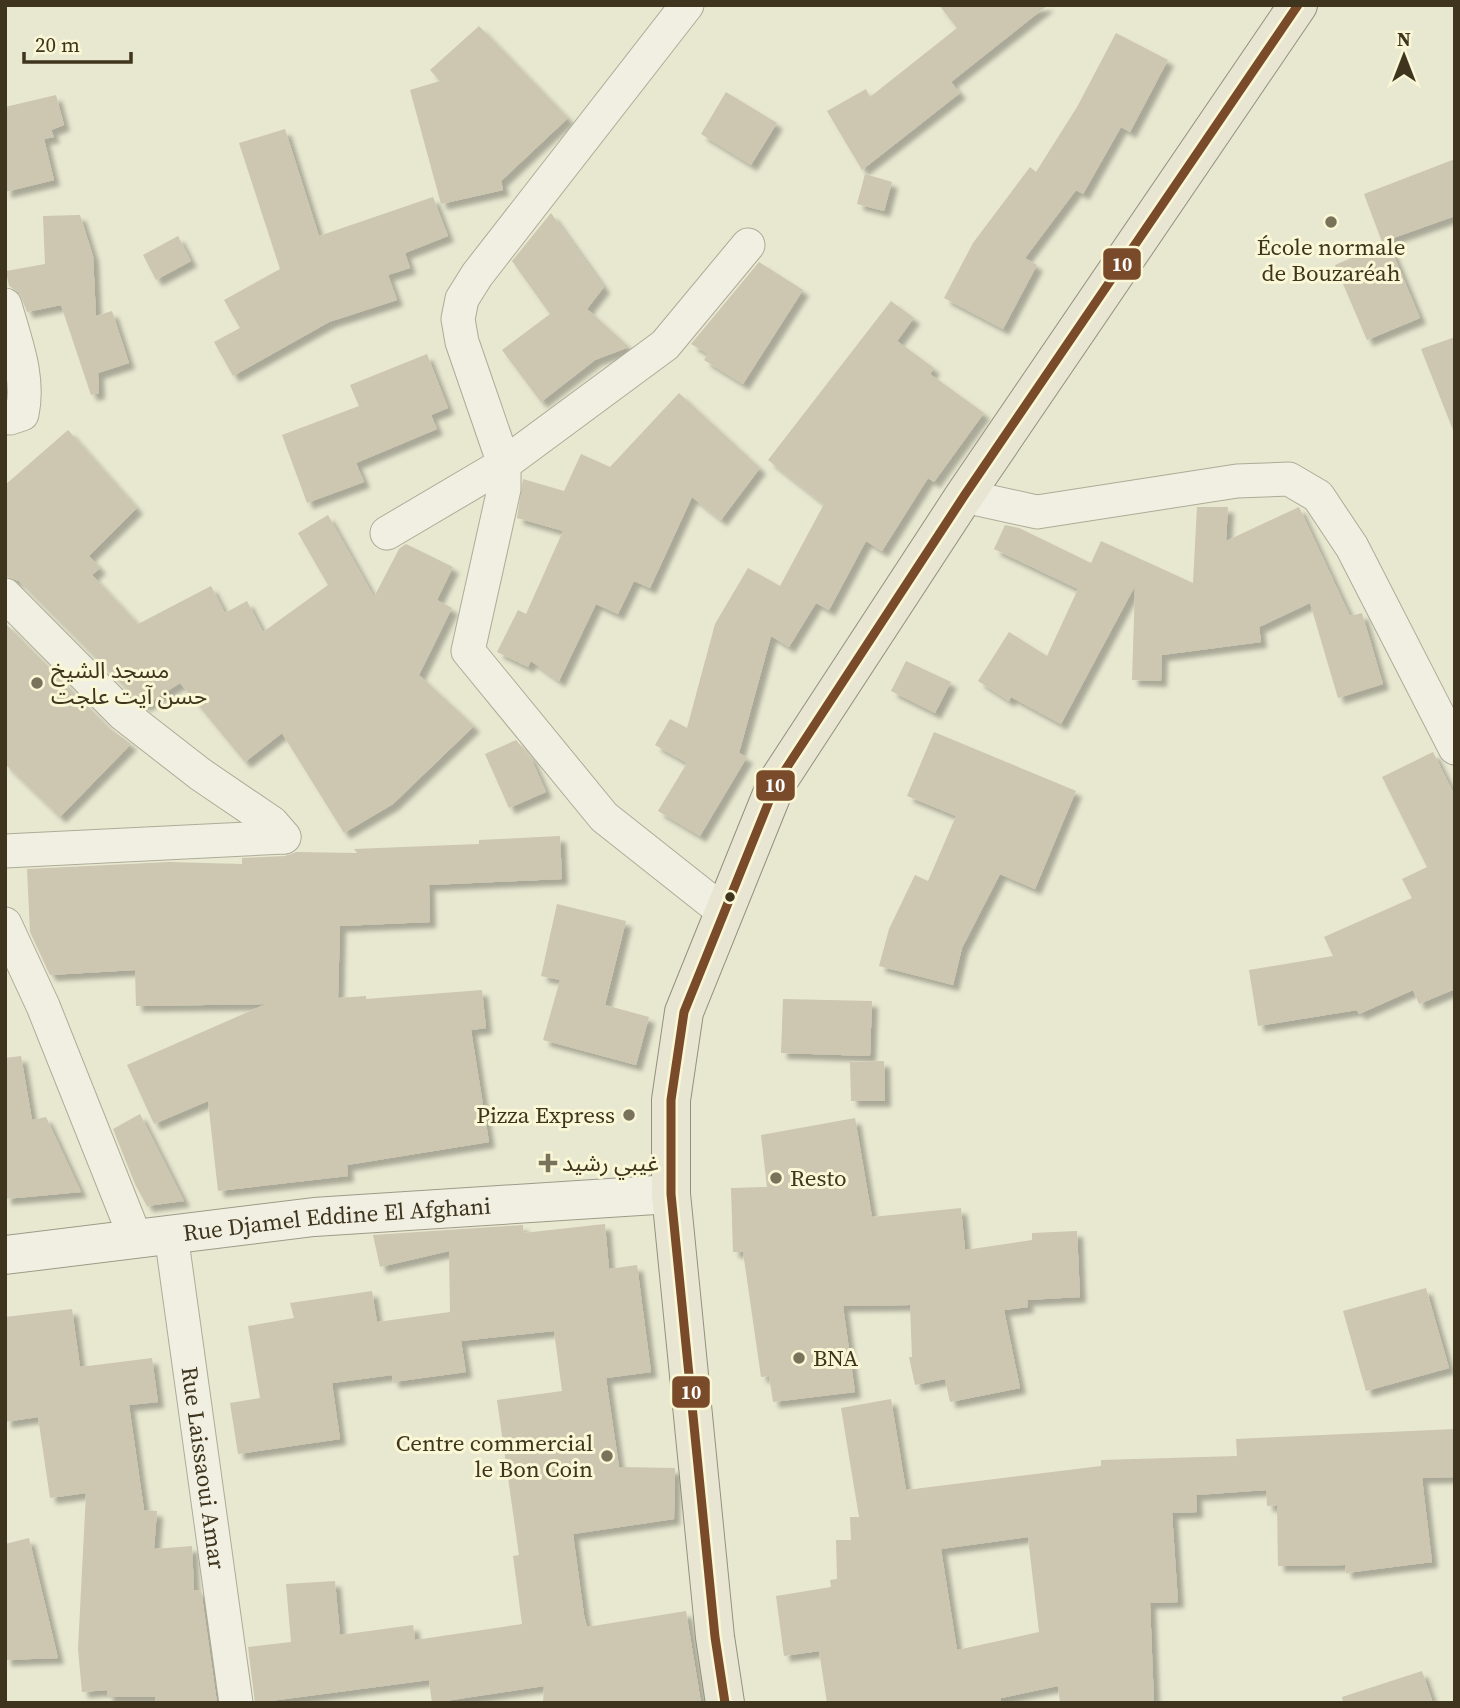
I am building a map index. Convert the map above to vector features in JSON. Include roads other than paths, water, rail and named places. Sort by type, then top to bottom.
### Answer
[{"type":"main road","points":[[725,1703],[715,1637],[671,1194],[671,1100],[684,1012],[776,784],[964,496],[1298,5]]},
{"type":"main road","name":"Rue Djamel Eddine El Afghani","points":[[5,1255],[314,1217],[671,1194]]},
{"type":"street","points":[[687,5],[477,275],[462,299],[458,319],[462,342],[504,464],[504,489],[468,651],[604,817],[724,912]]},
{"type":"street","points":[[387,533],[504,464],[665,345],[748,245]]},
{"type":"street","points":[[5,305],[26,395],[22,414],[10,418],[5,416]]},
{"type":"street","points":[[964,496],[1037,512],[1237,481],[1289,479],[1318,496],[1352,547],[1455,748]]},
{"type":"street","points":[[5,595],[123,714],[200,774],[272,823],[284,837],[5,851]]},
{"type":"street","name":"Rue Laissaoui Amar","points":[[5,924],[153,1235],[236,1703]]},
{"type":"place","name":"École normale de Bouzaréah","points":[[1331,222]]},
{"type":"place","name":"مسجد الشيخ حسن آيت علجت","points":[[37,683]]},
{"type":"place","name":"Pizza Express","points":[[629,1115]]},
{"type":"place","name":"غيبي رشيد","points":[[548,1163]]},
{"type":"place","name":"Resto","points":[[776,1178]]},
{"type":"place","name":"BNA","points":[[799,1358]]},
{"type":"place","name":"Centre commercial le Bon Coin","points":[[607,1456]]}]
